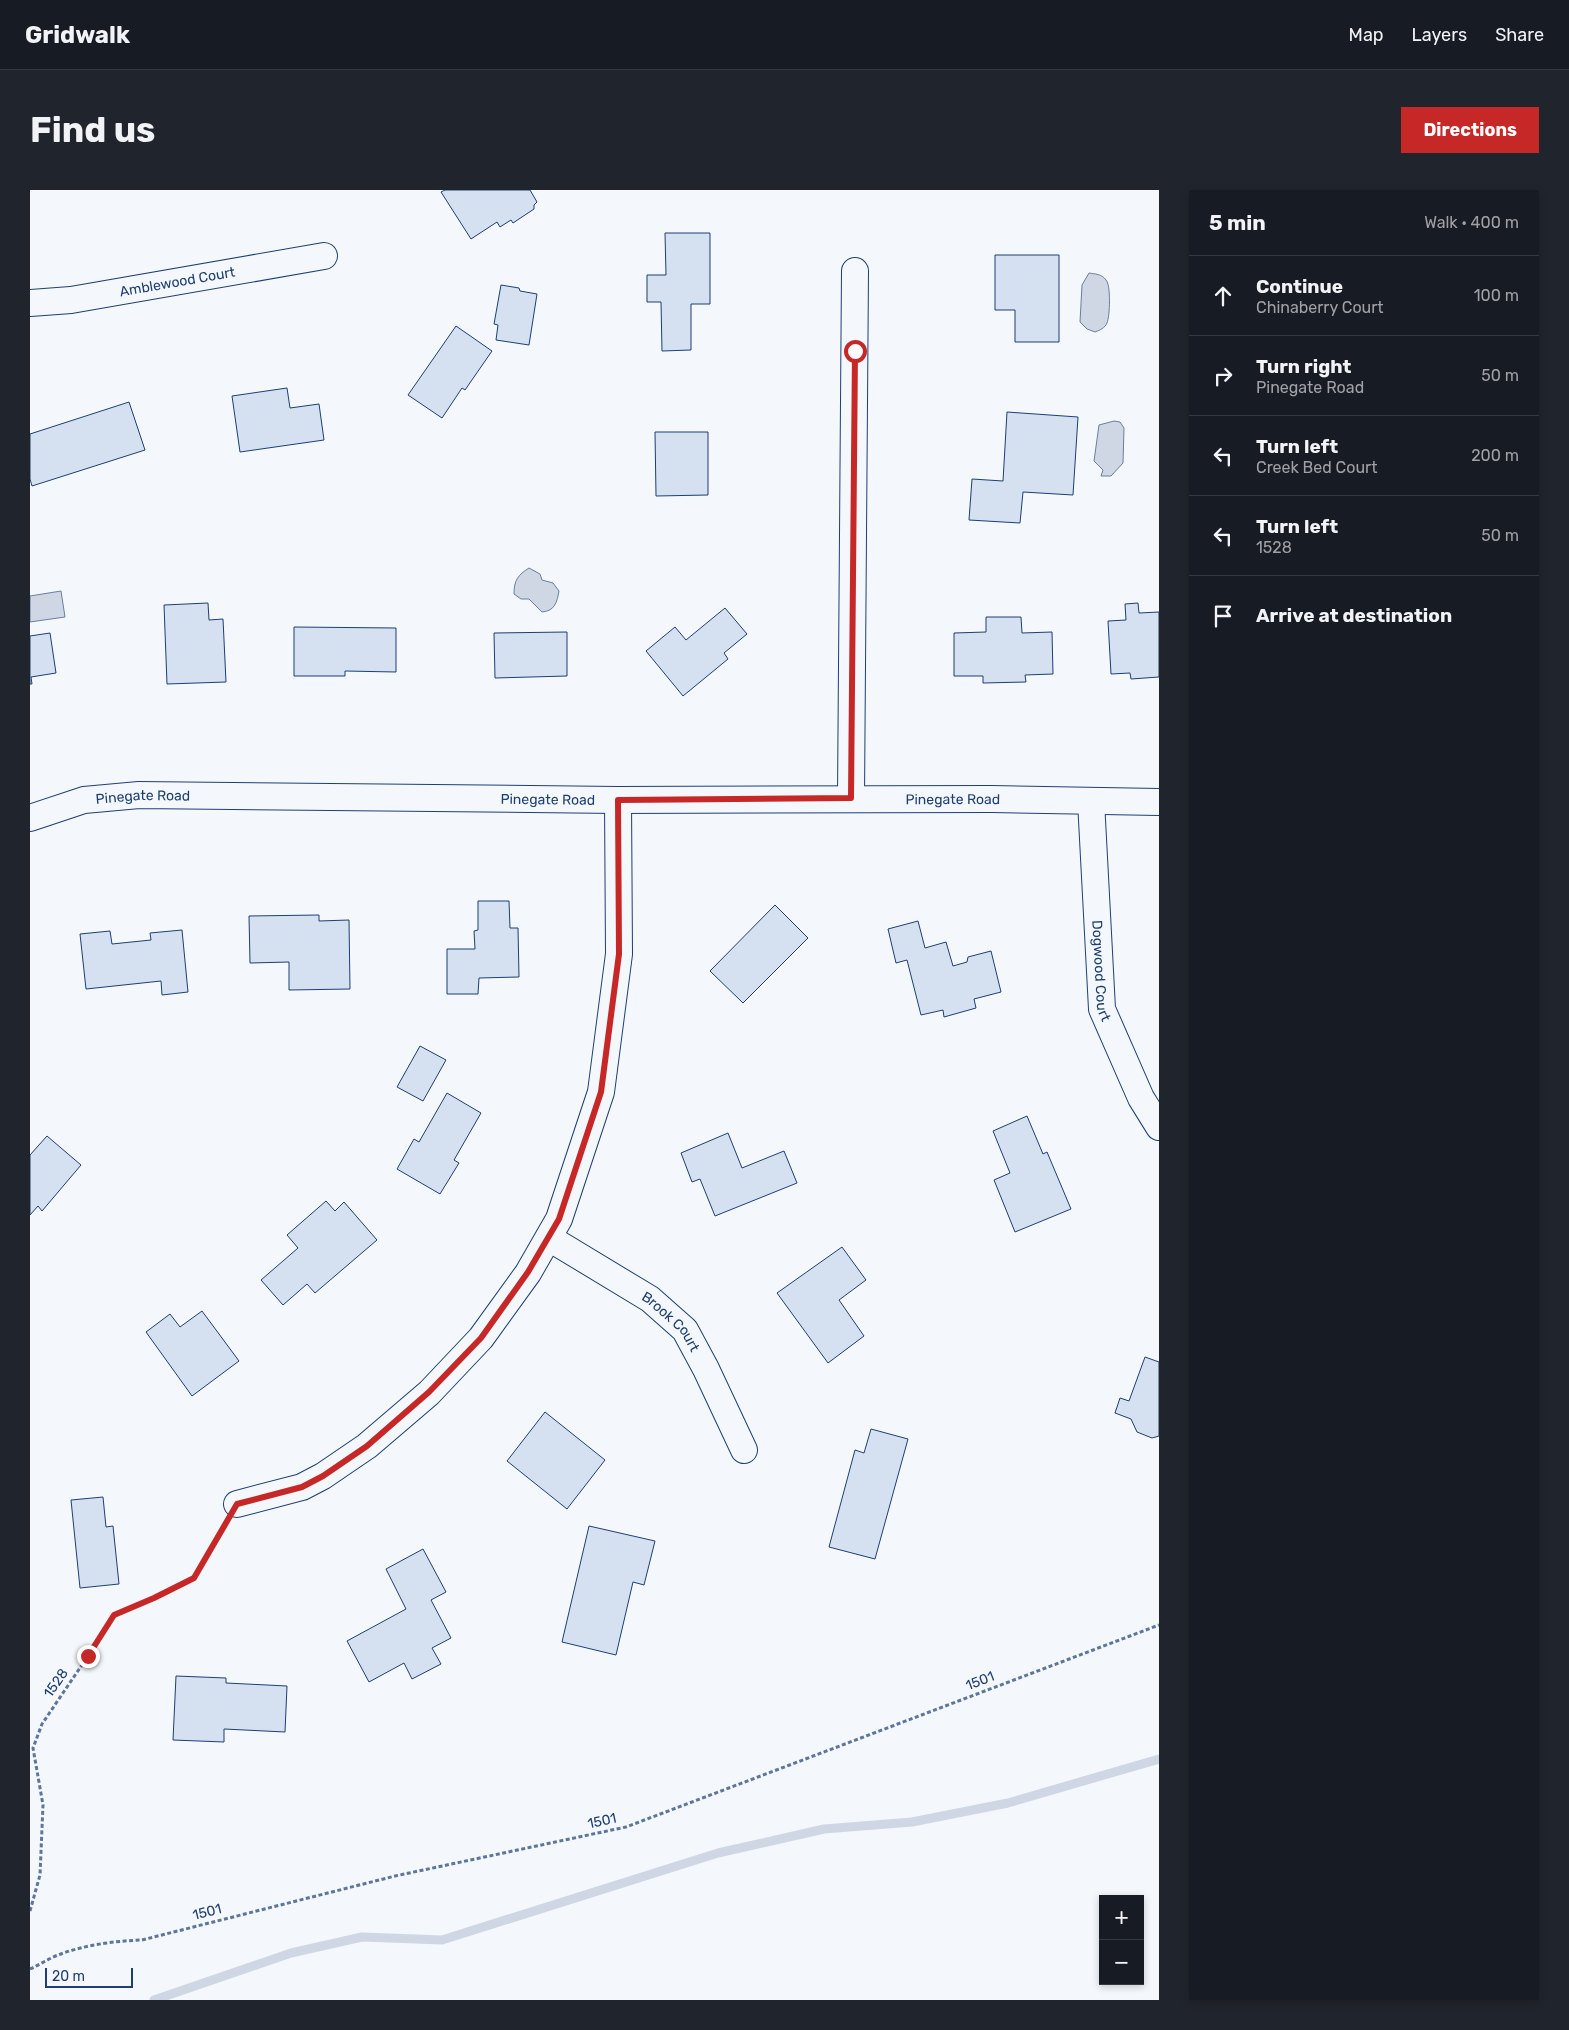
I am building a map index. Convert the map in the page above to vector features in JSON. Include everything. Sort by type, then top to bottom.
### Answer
[{"type":"street","name":"Amblewood Court","points":[[30,303],[71,300],[324,256]]},
{"type":"street","points":[[851,798],[855,271]]},
{"type":"street","name":"Pinegate Road","points":[[30,818],[84,800],[139,795],[618,800],[851,798],[1159,802]]},
{"type":"street","points":[[237,1504],[302,1487],[323,1476],[367,1446],[429,1392],[481,1338],[528,1272],[549,1238],[559,1219],[601,1092],[619,954],[618,800]]},
{"type":"street","name":"Dogwood Court","points":[[1091,801],[1102,1009],[1141,1098],[1159,1126]]},
{"type":"street","name":"Brook Court","points":[[549,1238],[650,1299],[685,1330],[706,1369],[744,1450]]},
{"type":"path","name":"1528","points":[[30,1911],[40,1875],[43,1805],[33,1748],[42,1724],[114,1615],[194,1578],[237,1504]]},
{"type":"path","name":"1501","points":[[30,1969],[58,1955],[89,1947],[119,1941],[142,1940],[395,1876],[626,1827],[1159,1625]]},
{"type":"shaded area","points":[[1089,273],[1098,275],[1106,280],[1109,288],[1107,323],[1104,328],[1095,332],[1087,329],[1080,322],[1082,285]]},
{"type":"shaded area","points":[[1114,421],[1120,422],[1124,428],[1123,463],[1111,476],[1101,476],[1103,470],[1094,461],[1099,425]]},
{"type":"shaded area","points":[[529,568],[540,574],[542,580],[553,583],[559,591],[556,602],[550,610],[542,612],[529,599],[521,599],[514,594],[517,578]]},
{"type":"shaded area","points":[[61,591],[65,617],[30,622],[30,596]]},
{"type":"building","points":[[445,190],[530,190],[537,202],[534,205],[534,209],[513,223],[511,220],[500,227],[497,222],[471,239],[441,192]]},
{"type":"building","points":[[665,233],[710,233],[710,304],[691,304],[691,350],[662,351],[661,302],[647,302],[647,275],[666,275]]},
{"type":"building","points":[[995,255],[1059,255],[1059,342],[1015,342],[1015,310],[995,310]]},
{"type":"building","points":[[501,285],[537,294],[529,345],[496,340],[498,325],[494,324]]},
{"type":"building","points":[[456,326],[492,351],[465,390],[462,388],[442,418],[408,395]]},
{"type":"building","points":[[287,388],[290,408],[319,404],[324,440],[240,452],[232,396]]},
{"type":"building","points":[[129,402],[145,450],[32,486],[30,479],[30,434]]},
{"type":"building","points":[[1007,412],[1078,417],[1073,495],[1023,492],[1020,523],[969,520],[972,479],[1003,481]]},
{"type":"building","points":[[655,432],[708,432],[708,495],[656,496]]},
{"type":"building","points":[[208,603],[209,620],[223,619],[226,682],[167,684],[164,605]]},
{"type":"building","points":[[1138,603],[1139,613],[1159,612],[1159,677],[1131,679],[1130,673],[1111,674],[1108,621],[1126,620],[1125,604]]},
{"type":"building","points":[[725,608],[747,634],[724,653],[728,659],[683,696],[646,651],[675,627],[686,640]]},
{"type":"building","points":[[986,617],[1021,617],[1022,633],[1052,632],[1053,674],[1025,675],[1026,682],[983,683],[983,676],[954,676],[954,633],[986,632]]},
{"type":"building","points":[[294,627],[396,628],[396,672],[345,671],[345,676],[294,676]]},
{"type":"building","points":[[567,632],[567,676],[495,678],[494,633]]},
{"type":"building","points":[[50,633],[56,673],[31,677],[32,684],[30,684],[30,636]]},
{"type":"building","points":[[478,901],[509,901],[510,928],[518,928],[519,977],[479,978],[478,994],[447,994],[447,949],[475,949],[474,931],[478,930]]},
{"type":"building","points":[[775,905],[808,938],[743,1003],[710,971]]},
{"type":"building","points":[[319,915],[319,921],[349,920],[350,989],[289,990],[289,962],[250,963],[249,916]]},
{"type":"building","points":[[918,921],[925,948],[946,942],[953,966],[967,962],[968,957],[991,951],[1001,992],[974,999],[976,1008],[944,1017],[943,1010],[921,1015],[907,960],[896,963],[888,929]]},
{"type":"building","points":[[182,930],[188,992],[162,995],[161,981],[86,989],[80,934],[110,931],[112,944],[151,940],[150,933]]},
{"type":"building","points":[[420,1046],[446,1060],[423,1101],[397,1087]]},
{"type":"building","points":[[447,1093],[481,1113],[454,1160],[459,1163],[440,1194],[397,1169],[414,1139],[419,1142]]},
{"type":"building","points":[[1027,1116],[1043,1154],[1047,1152],[1071,1209],[1015,1232],[994,1180],[1010,1173],[993,1131]]},
{"type":"building","points":[[728,1133],[742,1168],[784,1151],[797,1183],[715,1216],[700,1179],[692,1182],[681,1153]]},
{"type":"building","points":[[47,1136],[81,1165],[42,1211],[38,1206],[30,1215],[30,1155]]},
{"type":"building","points":[[326,1201],[335,1211],[344,1202],[377,1240],[315,1293],[307,1284],[283,1305],[261,1280],[298,1248],[287,1235]]},
{"type":"building","points":[[842,1247],[866,1280],[839,1300],[864,1336],[828,1363],[777,1293]]},
{"type":"building","points":[[202,1311],[239,1361],[192,1396],[146,1332],[170,1314],[180,1327]]},
{"type":"building","points":[[1145,1357],[1159,1362],[1159,1436],[1152,1438],[1137,1432],[1131,1419],[1115,1413],[1120,1398],[1129,1401]]},
{"type":"building","points":[[545,1412],[605,1460],[567,1509],[507,1461]]},
{"type":"building","points":[[871,1429],[908,1439],[875,1559],[829,1547],[855,1450],[864,1453]]},
{"type":"building","points":[[103,1497],[106,1527],[113,1526],[119,1584],[80,1588],[71,1500]]},
{"type":"building","points":[[589,1526],[655,1541],[644,1585],[633,1582],[616,1655],[562,1642]]},
{"type":"building","points":[[423,1549],[446,1592],[431,1600],[451,1638],[432,1648],[441,1664],[412,1679],[404,1663],[369,1682],[347,1641],[406,1609],[386,1569]]},
{"type":"building","points":[[176,1676],[226,1678],[226,1683],[287,1686],[285,1732],[224,1729],[224,1742],[173,1740]]},
{"type":"waterway","points":[[154,2000],[291,1953],[362,1937],[442,1940],[718,1853],[824,1829],[912,1822],[1008,1803],[1159,1759]]},
{"type":"route","points":[[88,1656],[114,1615],[194,1578],[237,1504],[302,1487],[323,1476],[367,1446],[429,1392],[481,1338],[528,1272],[559,1219],[601,1092],[619,954],[618,800],[851,798],[855,351]]}]
